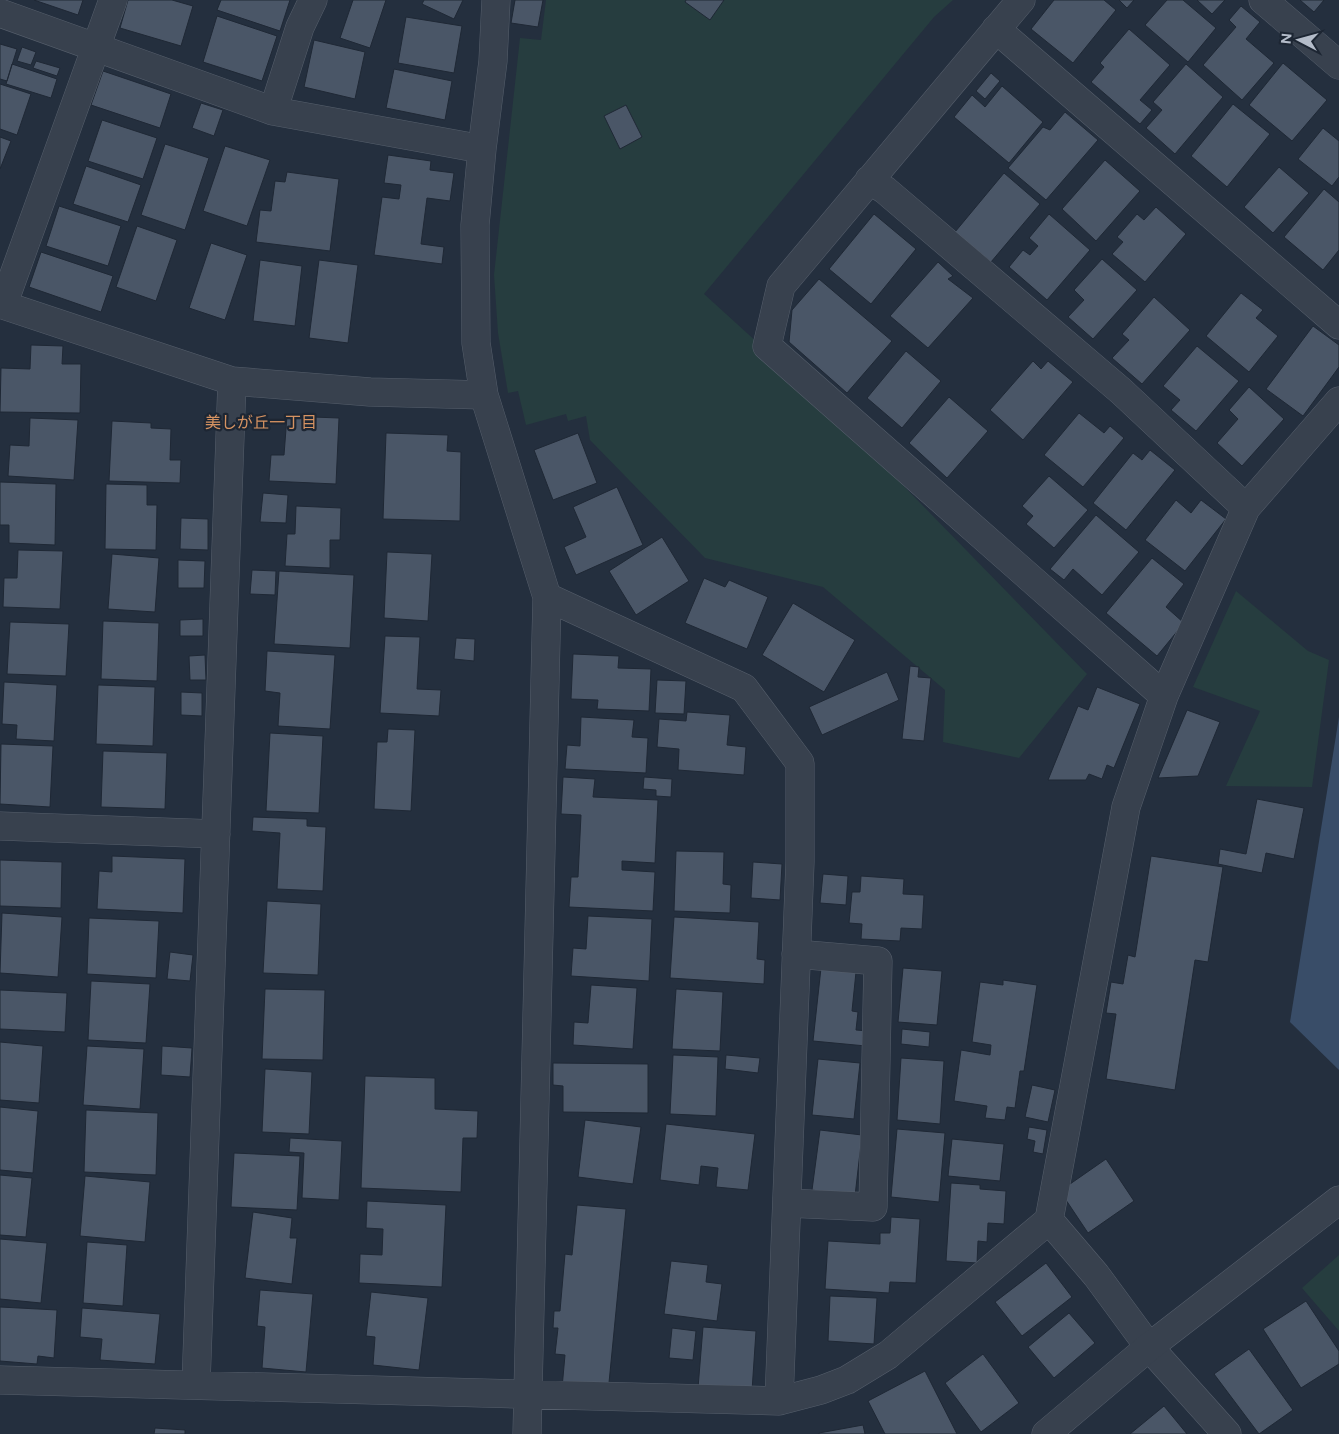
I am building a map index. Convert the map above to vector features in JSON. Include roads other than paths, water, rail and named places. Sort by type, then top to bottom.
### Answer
[{"type":"street","points":[[113,0],[2,305],[232,381],[370,392],[484,395]]},
{"type":"street","points":[[273,111],[300,26],[314,0]]},
{"type":"street","points":[[496,0],[493,61],[475,225],[476,343],[484,395],[547,597],[527,1434]]},
{"type":"street","points":[[1021,0],[780,286],[767,346],[1164,696]]},
{"type":"street","points":[[1263,0],[1339,65]]},
{"type":"street","points":[[0,14],[273,111],[482,149]]},
{"type":"street","points":[[996,29],[1339,325]]},
{"type":"street","points":[[869,180],[885,190],[1121,391],[1246,508]]},
{"type":"street","points":[[196,1385],[232,381]]},
{"type":"street","points":[[0,1380],[779,1401],[821,1390],[847,1380],[888,1355],[1049,1220],[1126,807],[1164,696],[1246,508],[1339,401]]},
{"type":"street","points":[[547,597],[744,688],[800,763],[800,862],[779,1401]]},
{"type":"street","points":[[0,826],[216,834]]},
{"type":"street","points":[[787,1203],[873,1207],[878,961],[796,954]]},
{"type":"street","points":[[1046,1434],[1149,1347],[1339,1200]]},
{"type":"street","points":[[1049,1220],[1096,1275],[1149,1347],[1228,1434]]},
{"type":"water","points":[[1339,717],[1339,1070],[1290,1022]]},
{"type":"district","name":"美しが丘一丁目","points":[[261,422]]}]
